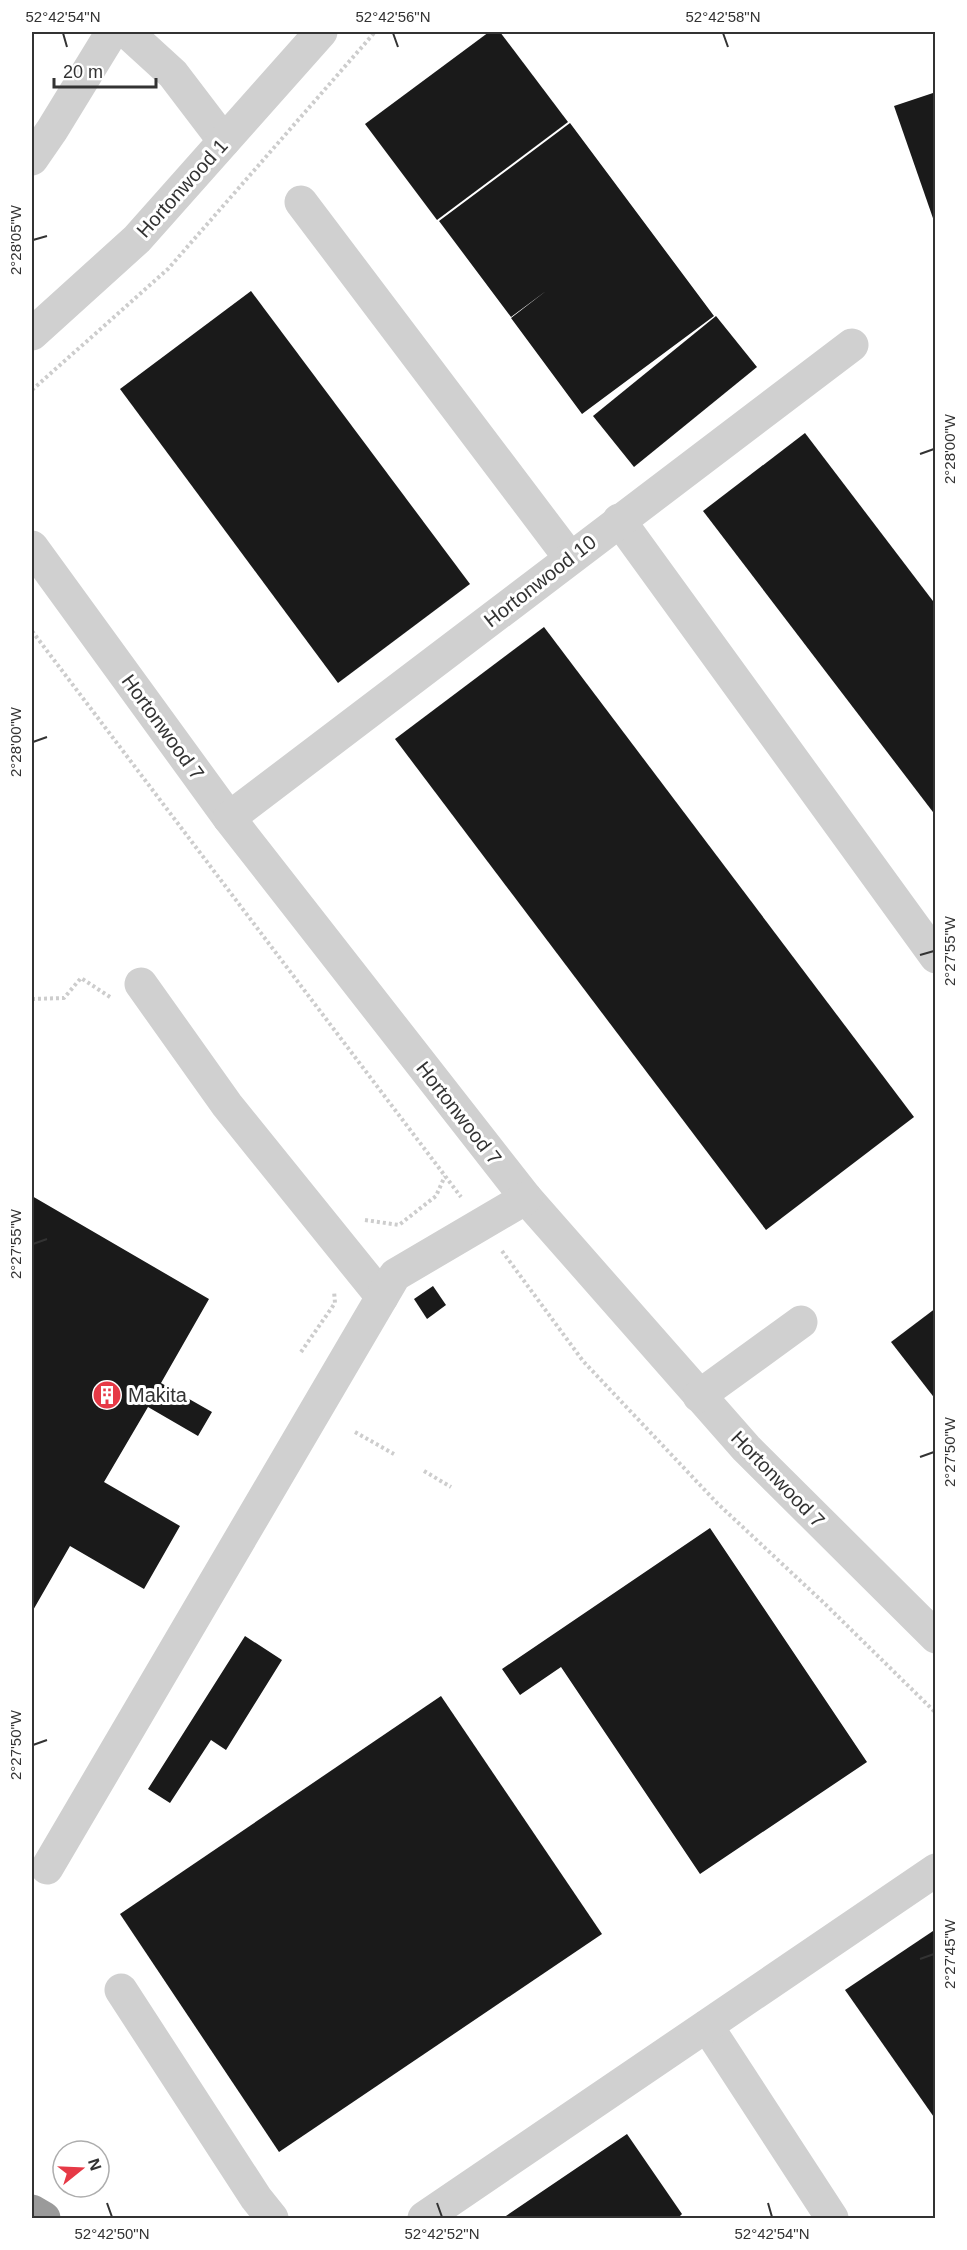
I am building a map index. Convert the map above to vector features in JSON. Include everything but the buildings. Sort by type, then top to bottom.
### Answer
[{"type":"highway","points":[[32,2211],[44,2218]]},
{"type":"street","points":[[32,159],[112,32]]},
{"type":"street","points":[[127,32],[173,74],[224,141]]},
{"type":"street","name":"Hortonwood 1","points":[[32,334],[137,239],[321,32]]},
{"type":"street","points":[[301,202],[570,558]]},
{"type":"street","name":"Hortonwood 10","points":[[229,818],[852,345]]},
{"type":"street","points":[[619,520],[936,957]]},
{"type":"street","name":"Hortonwood 7","points":[[32,547],[229,818],[526,1198],[746,1448],[936,1637]]},
{"type":"street","points":[[141,984],[227,1105],[382,1297]]},
{"type":"street","points":[[47,1868],[395,1275],[526,1198]]},
{"type":"street","points":[[699,1396],[801,1322]]},
{"type":"street","points":[[424,2218],[936,1870]]},
{"type":"street","points":[[121,1990],[256,2198],[272,2218]]},
{"type":"street","points":[[707,2026],[832,2218]]},
{"type":"path","points":[[32,390],[168,268],[375,32]]},
{"type":"path","points":[[32,631],[584,1361],[717,1503],[824,1603],[936,1713]]},
{"type":"path","points":[[359,1220],[399,1225],[436,1196],[445,1176]]},
{"type":"path","points":[[355,1432],[394,1454]]},
{"type":"path","points":[[424,1471],[451,1487]]},
{"type":"place","name":"Makita","points":[[107,1395]]}]
